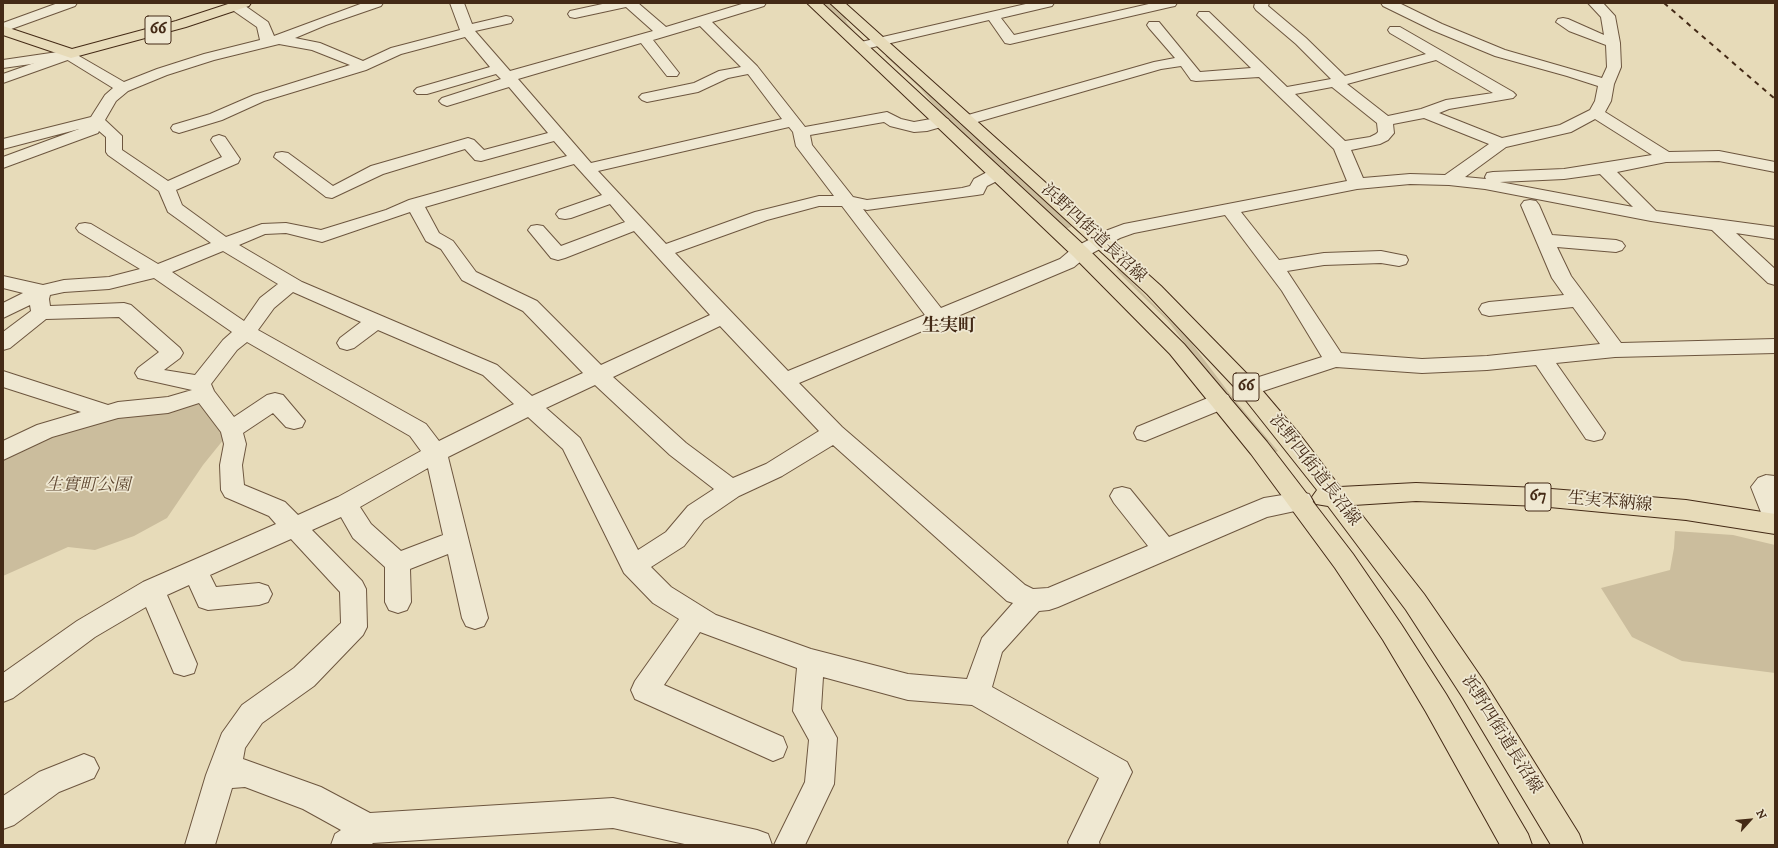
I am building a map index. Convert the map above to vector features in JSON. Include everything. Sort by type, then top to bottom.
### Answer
[{"type":"main road","name":"浜野四街道長沼線","points":[[814,3],[871,44],[967,120],[1101,241],[1191,327],[1248,388],[1334,495],[1415,602],[1473,689],[1568,845]]},
{"type":"main road","name":"浜野四街道長沼線","points":[[837,3],[871,44],[942,122],[1080,252],[1178,349],[1259,448],[1301,501],[1392,632],[1436,703],[1517,845]]},
{"type":"main road","name":"66","points":[[71,54],[181,24],[240,4]]},
{"type":"main road","points":[[3,29],[71,54]]},
{"type":"main road","name":"生実本納線","points":[[1301,501],[1334,495],[1416,492],[1539,497],[1686,510],[1775,524]]},
{"type":"street","points":[[3,29],[70,3]]},
{"type":"street","points":[[3,163],[92,130],[110,98],[123,88],[162,72],[209,57],[273,41],[321,22],[376,3]]},
{"type":"street","points":[[457,3],[467,30],[582,163],[723,317],[834,433],[1016,593],[1032,600],[1049,598],[1264,508],[1301,501]]},
{"type":"street","points":[[575,14],[626,3]]},
{"type":"street","points":[[630,3],[663,32]]},
{"type":"street","points":[[422,91],[506,75],[644,38],[759,3]]},
{"type":"street","points":[[871,44],[992,15],[1019,6],[1047,3]]},
{"type":"street","points":[[992,15],[1010,40],[1170,3]]},
{"type":"street","points":[[1262,3],[1261,7],[1301,41],[1338,82],[1385,121],[1386,133],[1382,137],[1374,141],[1341,147]]},
{"type":"street","points":[[1388,3],[1437,27],[1500,53],[1571,72],[1606,84]]},
{"type":"street","points":[[1449,180],[1501,143],[1565,129],[1596,113],[1603,101],[1606,84],[1614,67],[1613,43],[1608,16],[1595,3]]},
{"type":"street","points":[[240,4],[263,25],[273,41],[315,46],[354,61],[361,67]]},
{"type":"street","points":[[1204,15],[1261,72],[1341,147],[1357,184]]},
{"type":"street","points":[[179,128],[216,117],[259,98],[361,67],[396,51],[506,20]]},
{"type":"street","points":[[703,21],[752,69],[797,127],[804,146],[937,317]]},
{"type":"street","points":[[1563,22],[1574,28],[1613,43]]},
{"type":"street","points":[[1154,25],[1185,61],[1196,77],[1261,72]]},
{"type":"street","points":[[1385,121],[1425,113],[1446,105],[1508,95],[1395,30]]},
{"type":"street","points":[[644,38],[672,73]]},
{"type":"street","points":[[71,54],[72,58],[86,64],[123,88]]},
{"type":"street","points":[[3,64],[71,54]]},
{"type":"street","points":[[3,79],[71,54]]},
{"type":"street","points":[[1284,92],[1338,82],[1438,55]]},
{"type":"street","points":[[967,120],[1159,65],[1185,61]]},
{"type":"street","points":[[647,97],[698,87],[724,74],[752,69]]},
{"type":"street","points":[[447,101],[506,75]]},
{"type":"street","points":[[1425,113],[1501,143]]},
{"type":"street","points":[[1596,113],[1666,157]]},
{"type":"street","points":[[3,296],[64,286],[109,283],[157,271],[226,245],[262,229],[286,228],[322,236],[392,214],[415,204],[582,163],[797,127],[887,117],[896,123],[914,127],[927,126],[942,122]]},
{"type":"street","points":[[3,144],[67,127],[97,121]]},
{"type":"street","points":[[97,121],[114,136],[114,152],[167,188],[174,208],[226,245],[292,284],[490,370],[572,444],[633,566],[662,595],[696,617],[707,623],[811,661],[908,687],[976,693],[1117,772],[1083,842],[1085,845]]},
{"type":"street","points":[[282,157],[332,193],[377,170],[468,142],[481,156],[558,135]]},
{"type":"street","points":[[167,188],[232,158],[219,140]]},
{"type":"street","points":[[785,381],[1067,263],[1080,252],[1114,234],[1130,228],[1357,184],[1410,179],[1449,180],[1564,174],[1636,164],[1666,157],[1719,156],[1762,163],[1775,167]]},
{"type":"street","points":[[1605,169],[1651,216]]},
{"type":"street","points":[[664,251],[761,216],[819,201],[847,201],[867,205],[977,190],[980,183],[997,174]]},
{"type":"street","points":[[1449,180],[1485,184],[1651,216],[1775,233]]},
{"type":"street","points":[[1324,191],[1353,198],[1401,192],[1465,194]]},
{"type":"street","points":[[565,214],[614,197]]},
{"type":"street","points":[[415,204],[432,237],[447,245],[469,276],[530,306],[598,374],[678,449],[731,489]]},
{"type":"street","points":[[1530,205],[1562,278],[1615,350]]},
{"type":"street","points":[[1230,209],[1289,287],[1335,360]]},
{"type":"street","points":[[537,230],[558,254],[638,223]]},
{"type":"street","points":[[1717,225],[1775,279]]},
{"type":"street","points":[[84,228],[157,271],[246,332],[418,430],[436,453],[475,618]]},
{"type":"street","points":[[1546,240],[1616,246]]},
{"type":"street","points":[[1274,267],[1324,259],[1381,257],[1399,260]]},
{"type":"street","points":[[3,282],[38,290]]},
{"type":"street","points":[[3,451],[45,431],[118,410],[168,405],[202,389],[230,345],[246,332],[266,303],[292,284]]},
{"type":"street","points":[[3,311],[38,290]]},
{"type":"street","points":[[38,290],[40,313]]},
{"type":"street","points":[[1489,309],[1579,300]]},
{"type":"street","points":[[3,343],[40,313],[124,310],[173,353],[145,373],[184,382],[202,389],[231,430],[235,444],[231,465],[233,490],[277,509],[293,527],[313,544],[353,589],[354,627],[304,678],[252,714],[232,743],[228,760],[221,775],[200,845]]},
{"type":"street","points":[[3,689],[86,629],[152,590],[346,504],[436,453],[530,406],[723,317]]},
{"type":"street","points":[[347,343],[376,321]]},
{"type":"street","points":[[1248,388],[1335,360],[1422,366],[1488,363],[1615,350],[1774,348]]},
{"type":"street","points":[[1541,357],[1594,433]]},
{"type":"street","points":[[3,379],[108,413]]},
{"type":"street","points":[[231,430],[275,401],[294,421]]},
{"type":"street","points":[[1144,433],[1220,401]]},
{"type":"street","points":[[633,566],[675,539],[696,513],[731,489],[774,470],[834,433]]},
{"type":"street","points":[[1775,485],[1766,484],[1763,487],[1770,508],[1775,515]]},
{"type":"street","points":[[1122,496],[1165,550]]},
{"type":"street","points":[[346,504],[362,531],[397,563],[398,602]]},
{"type":"street","points":[[397,563],[456,540]]},
{"type":"street","points":[[196,570],[208,599],[259,594]]},
{"type":"street","points":[[152,590],[184,664]]},
{"type":"street","points":[[976,693],[992,646],[1032,600]]},
{"type":"street","points":[[696,617],[645,690],[773,747]]},
{"type":"street","points":[[789,845],[819,784],[824,738],[807,711],[811,661]]},
{"type":"street","points":[[3,814],[49,782],[84,768]]},
{"type":"street","points":[[221,775],[245,773],[311,797],[357,836],[614,813],[757,845]]},
{"type":"green space","points":[[821,3],[829,3],[844,15],[847,23],[856,32]]},
{"type":"green space","points":[[885,56],[889,56],[1072,225],[1071,227],[1065,229],[943,116],[920,88]]},
{"type":"green space","points":[[1119,269],[1190,341],[1233,398],[1278,451],[1274,453],[1206,371],[1168,321],[1116,270]]},
{"type":"green space","name":"生實町公園","points":[[202,398],[224,427],[224,439],[203,465],[167,518],[134,536],[95,550],[68,547],[3,576],[3,455],[86,421]]},
{"type":"green space","points":[[1675,531],[1733,535],[1775,545],[1775,673],[1682,661],[1632,637],[1601,588],[1670,570]]},
{"type":"railway","points":[[1664,3],[1775,99]]},
{"type":"district","name":"生実町","points":[[949,327]]}]
